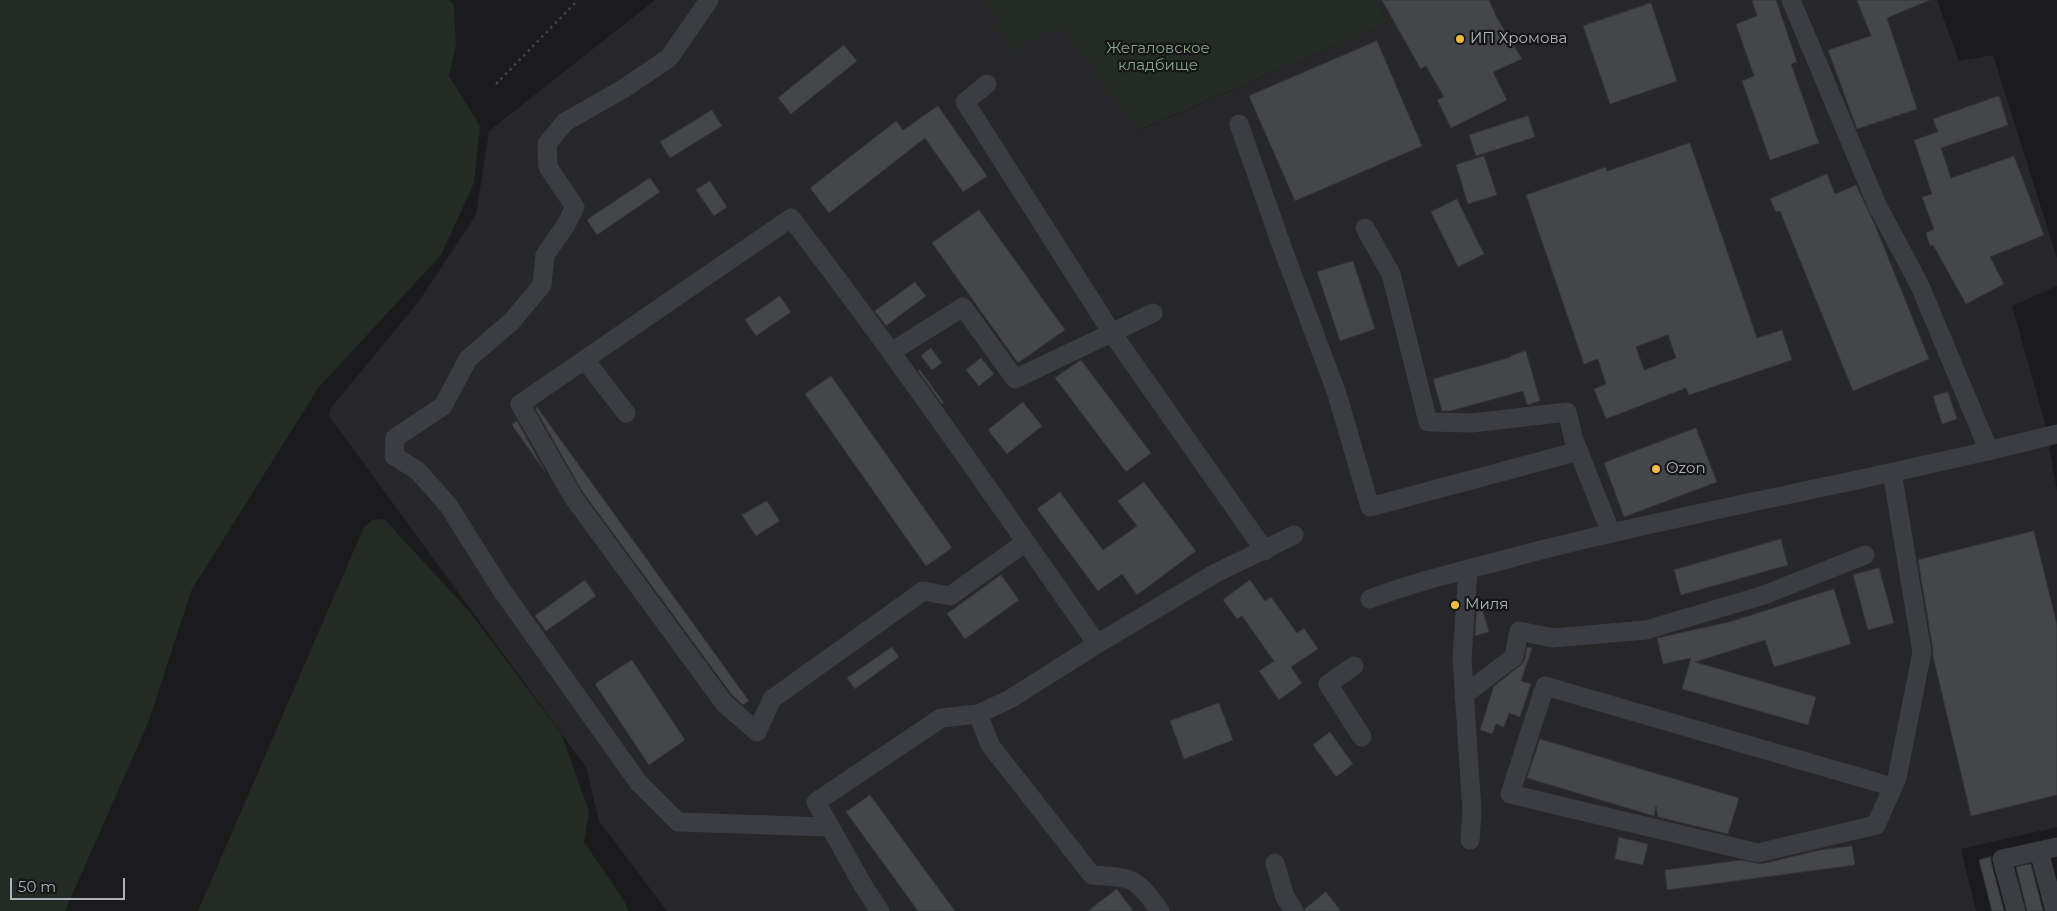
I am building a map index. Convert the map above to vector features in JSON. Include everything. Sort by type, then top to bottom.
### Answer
[{"type":"street","points":[[709,0],[669,58],[622,89],[565,122],[546,144],[548,167],[575,207],[566,225],[545,254],[542,285],[512,321],[468,359],[443,406],[394,438],[394,456],[418,471],[448,505],[501,589],[638,782],[678,822],[829,827]]},
{"type":"street","points":[[1791,0],[1877,205],[1920,286],[1989,452]]},
{"type":"street","points":[[987,84],[965,102],[1112,333],[1265,551]]},
{"type":"street","points":[[1239,124],[1282,247],[1337,394],[1370,507],[1579,451]]},
{"type":"street","points":[[1026,542],[950,596],[923,591],[915,596],[772,699],[757,732],[724,702],[573,497],[520,404],[791,218],[864,313],[1026,542],[1097,644]]},
{"type":"street","points":[[1365,228],[1391,274],[1428,422],[1472,423],[1567,412],[1579,451],[1611,532]]},
{"type":"street","points":[[891,352],[963,307],[1015,378],[1153,313]]},
{"type":"street","points":[[585,360],[626,413]]},
{"type":"street","points":[[1370,599],[1410,584],[1611,532],[1989,452],[2057,434]]},
{"type":"street","points":[[1892,472],[1922,652],[1897,778],[1893,787],[1876,825],[1758,854],[1510,794],[1546,686],[1893,787]]},
{"type":"street","points":[[880,911],[864,887],[816,802],[941,718],[978,714],[1010,699],[1214,574],[1265,551],[1294,535]]},
{"type":"street","points":[[1464,694],[1514,657],[1518,631],[1553,638],[1646,630],[1764,595],[1865,554]]},
{"type":"street","points":[[1468,569],[1462,658],[1472,812],[1470,840]]},
{"type":"street","points":[[1354,666],[1328,684],[1362,737]]},
{"type":"street","points":[[978,714],[990,745],[1092,875],[1126,877],[1141,886],[1160,911]]},
{"type":"street","points":[[2016,911],[2002,859],[2048,849],[2055,911]]},
{"type":"street","points":[[1275,863],[1285,897],[1294,911]]},
{"type":"path","points":[[496,84],[578,0]]},
{"type":"shaded area","points":[[655,0],[985,0],[1012,52],[1061,25],[1140,130],[1387,23],[1375,0],[1937,0],[1959,61],[1993,55],[2057,258],[2057,286],[2012,306],[2044,419],[2057,491],[2057,827],[1961,849],[1976,911],[667,911],[599,821],[586,767],[329,416],[331,408],[419,301],[476,215],[489,131]]},
{"type":"green space","points":[[0,0],[449,0],[454,5],[456,45],[449,76],[480,126],[474,183],[441,255],[319,387],[192,589],[148,723],[65,911],[0,911]]},
{"type":"green space","name":"Жегаловское кладбище","points":[[985,0],[1375,0],[1387,23],[1139,130],[1061,26],[1012,52]]},
{"type":"green space","points":[[384,519],[469,611],[562,735],[589,812],[584,842],[625,902],[628,911],[198,911],[364,527],[372,520]]},
{"type":"building","name":"ИП Хромова","points":[[1382,0],[1489,0],[1497,18],[1522,59],[1493,72],[1507,100],[1451,128],[1437,100],[1444,97],[1426,66],[1421,69]]},
{"type":"building","points":[[1752,0],[1776,0],[1797,62],[1791,64],[1819,143],[1770,160],[1742,81],[1754,76],[1736,24],[1757,16]]},
{"type":"building","points":[[1857,0],[1930,0],[1887,18],[1917,109],[1857,129],[1828,50],[1871,36]]},
{"type":"building","points":[[1651,3],[1677,81],[1610,104],[1583,26]]},
{"type":"building","points":[[1377,41],[1422,146],[1295,201],[1249,96]]},
{"type":"building","points":[[844,45],[857,61],[791,114],[778,98]]},
{"type":"building","points":[[1999,96],[2008,125],[1941,148],[1951,178],[2014,156],[2044,235],[1990,257],[2004,284],[1966,304],[1933,245],[1930,246],[1926,233],[1934,229],[1922,197],[1932,194],[1914,140],[1938,132],[1933,119]]},
{"type":"building","points":[[938,106],[987,176],[963,192],[925,138],[829,213],[810,188],[896,121],[903,130]]},
{"type":"building","points":[[712,110],[722,126],[670,158],[660,142]]},
{"type":"building","points":[[1528,116],[1535,137],[1476,156],[1469,135]]},
{"type":"building","points":[[1690,143],[1757,338],[1782,330],[1792,360],[1689,395],[1686,388],[1606,419],[1594,389],[1606,384],[1598,359],[1584,364],[1526,195],[1606,167],[1607,171]],"holes":[[[1668,335],[1676,358],[1644,370],[1636,347]]]},
{"type":"building","points":[[1484,156],[1497,195],[1468,204],[1456,165]]},
{"type":"building","points":[[1827,174],[1835,194],[1856,185],[1875,225],[1929,359],[1853,391],[1780,211],[1776,212],[1770,199]]},
{"type":"building","points":[[650,178],[660,192],[597,235],[587,220]]},
{"type":"building","points":[[710,181],[727,207],[714,216],[696,190]]},
{"type":"building","points":[[1457,199],[1484,254],[1458,267],[1431,212]]},
{"type":"building","points":[[979,210],[1065,330],[1018,363],[932,243]]},
{"type":"building","points":[[1353,261],[1375,329],[1340,341],[1317,272]]},
{"type":"building","points":[[915,282],[926,296],[886,326],[875,311]]},
{"type":"building","points":[[780,296],[791,312],[756,336],[745,320]]},
{"type":"building","points":[[931,348],[942,363],[932,370],[921,356]]},
{"type":"building","points":[[1526,351],[1540,401],[1527,405],[1523,391],[1450,411],[1442,411],[1433,379]]},
{"type":"building","points":[[981,358],[994,374],[979,386],[966,370]]},
{"type":"building","points":[[1081,360],[1151,453],[1126,472],[1055,378]]},
{"type":"building","points":[[920,370],[944,403],[942,404],[918,371]]},
{"type":"building","points":[[831,376],[952,548],[926,566],[805,394]]},
{"type":"building","points":[[1948,392],[1957,419],[1942,424],[1933,396]]},
{"type":"building","points":[[1023,402],[1042,426],[1007,454],[988,430]]},
{"type":"building","points":[[537,407],[749,701],[743,705],[732,695],[582,491],[535,408]]},
{"type":"building","points":[[517,421],[546,473],[512,425]]},
{"type":"building","points":[[1696,428],[1717,482],[1624,517],[1604,463]]},
{"type":"building","points":[[1144,482],[1196,551],[1137,595],[1122,574],[1098,591],[1037,509],[1060,492],[1103,550],[1137,526],[1118,501]]},
{"type":"building","points":[[767,501],[780,521],[756,536],[742,515]]},
{"type":"building","points":[[2034,531],[2057,625],[2057,795],[1971,816],[1933,656],[1918,560]]},
{"type":"building","points":[[1781,539],[1788,565],[1681,595],[1674,570]]},
{"type":"building","points":[[1879,568],[1894,623],[1868,630],[1853,575]]},
{"type":"building","points":[[1001,575],[1019,600],[965,639],[947,614]]},
{"type":"building","points":[[585,580],[596,596],[546,631],[535,616]]},
{"type":"building","points":[[1250,580],[1265,601],[1271,597],[1297,633],[1304,628],[1318,649],[1291,667],[1302,683],[1279,700],[1259,671],[1274,661],[1242,616],[1237,619],[1223,600]]},
{"type":"building","points":[[1834,589],[1851,644],[1774,667],[1765,640],[1695,662],[1816,697],[1808,725],[1682,689],[1691,658],[1663,664],[1657,638],[1729,622]]},
{"type":"building","points":[[1479,598],[1489,632],[1475,636],[1477,599]]},
{"type":"building","points":[[892,647],[899,657],[855,689],[847,678]]},
{"type":"building","points":[[1527,647],[1532,648],[1521,681],[1531,684],[1520,717],[1509,713],[1504,727],[1496,724],[1492,734],[1480,730],[1494,686],[1521,665],[1525,659]]},
{"type":"building","points":[[632,660],[685,740],[649,765],[595,684]]},
{"type":"building","points":[[1219,703],[1233,740],[1184,759],[1170,721]]},
{"type":"building","points":[[1330,732],[1353,764],[1336,777],[1313,745]]},
{"type":"building","points":[[1540,739],[1739,798],[1728,834],[1658,817],[1656,806],[1654,816],[1527,778]]},
{"type":"building","points":[[870,795],[955,911],[918,911],[846,812]]},
{"type":"building","points":[[1619,837],[1648,844],[1643,865],[1615,859]]},
{"type":"building","points":[[1852,846],[1855,865],[1667,890],[1665,870],[1741,860],[1761,864],[1820,850]]},
{"type":"building","points":[[1991,857],[2004,911],[1992,911],[1979,860]]},
{"type":"building","points":[[2031,864],[2043,911],[2027,911],[2016,867]]},
{"type":"building","points":[[1117,889],[1133,911],[1088,911]]},
{"type":"building","points":[[1326,892],[1341,911],[1305,911],[1305,909]]},
{"type":"place","name":"ИП Хромова","points":[[1460,39]]},
{"type":"place","name":"Ozon","points":[[1656,469]]},
{"type":"place","name":"Миля","points":[[1455,605]]}]
